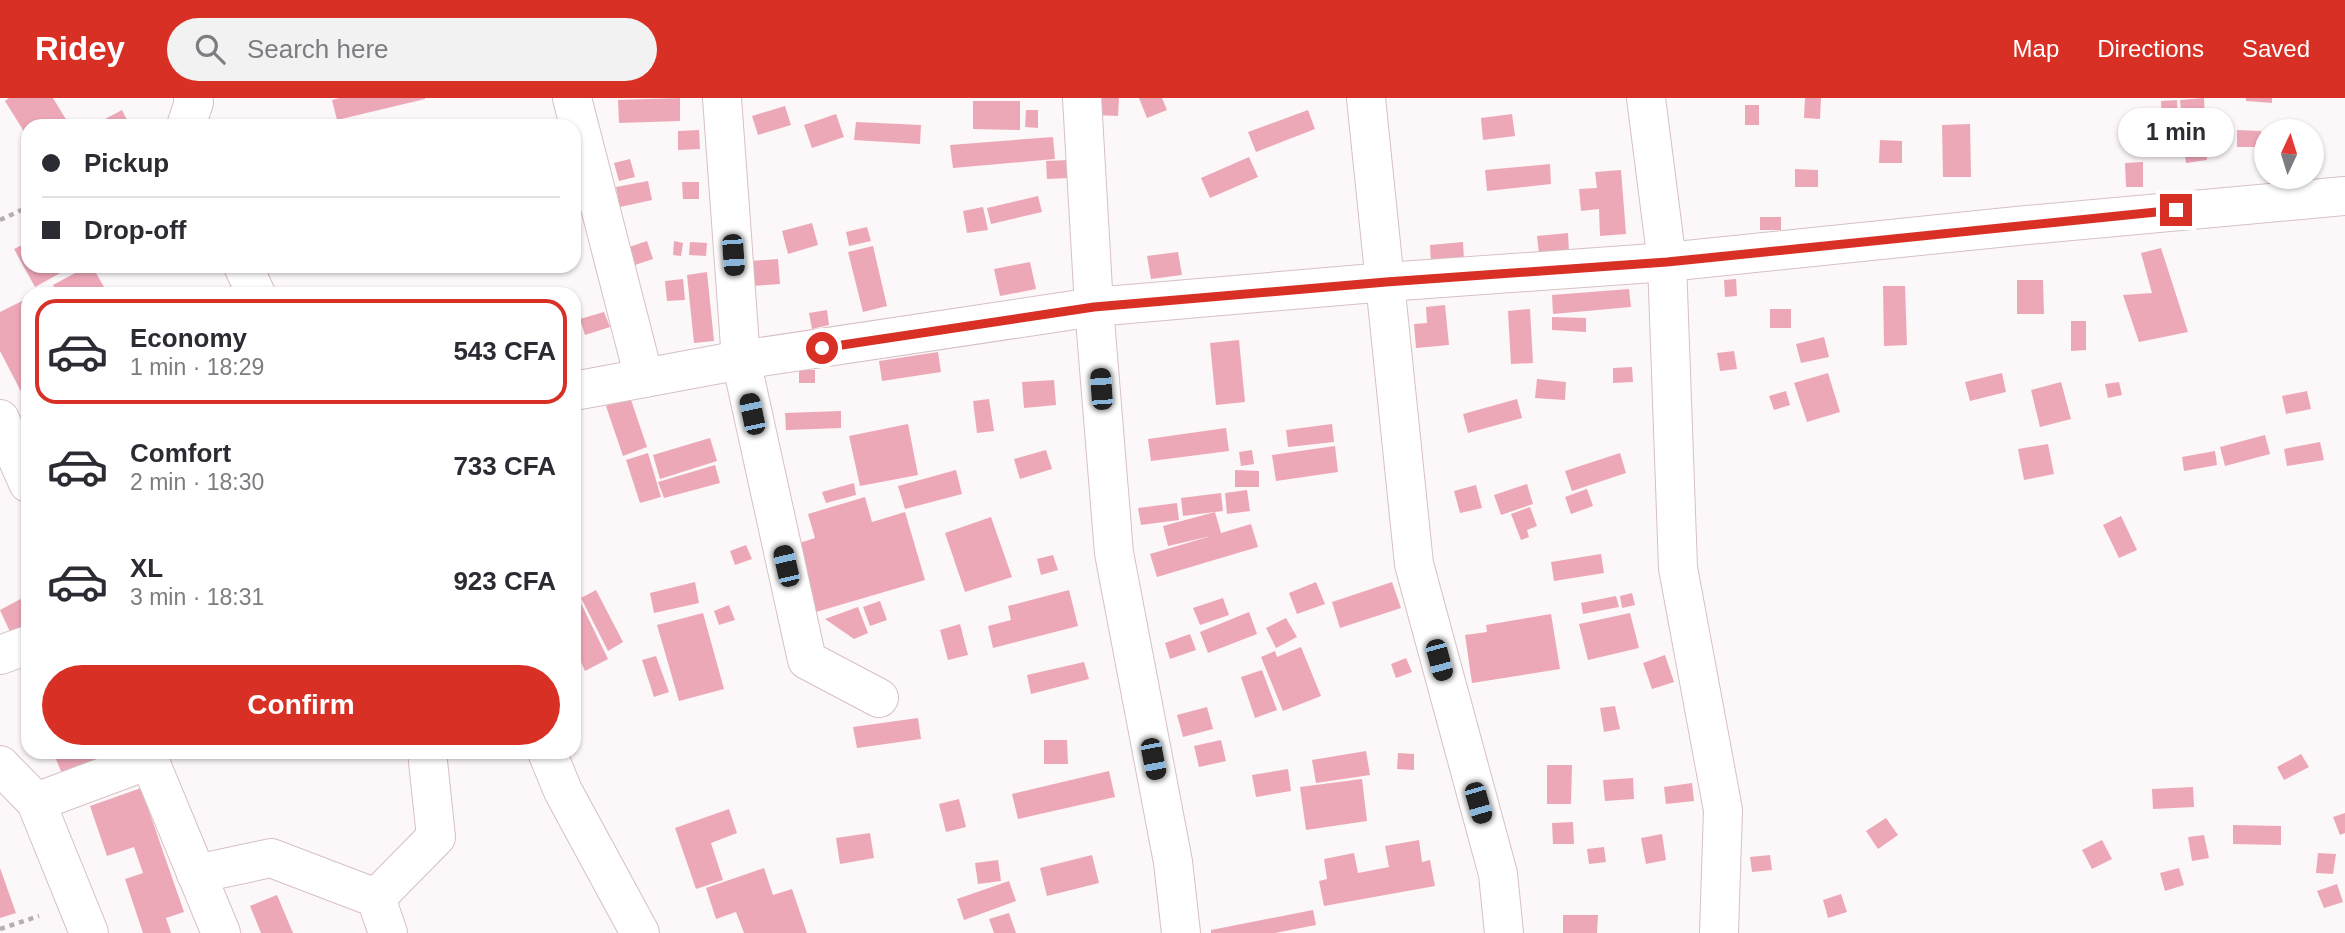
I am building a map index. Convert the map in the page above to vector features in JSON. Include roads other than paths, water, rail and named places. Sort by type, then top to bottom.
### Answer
[{"type":"street","points":[[572,98],[577,119]]},
{"type":"street","points":[[722,98],[741,360],[807,660],[879,698]]},
{"type":"street","points":[[1082,98],[1094,307],[1114,553],[1173,862],[1181,933]]},
{"type":"street","points":[[1366,98],[1413,564],[1498,874],[1504,933]]},
{"type":"street","points":[[1646,98],[1667,262],[1678,568],[1723,810],[1719,933]]},
{"type":"street","points":[[581,133],[644,378]]},
{"type":"street","points":[[581,390],[741,360],[1094,307],[1667,262],[2345,196]]},
{"type":"street","points":[[0,419],[21,467]]},
{"type":"street","points":[[0,655],[21,648]]},
{"type":"street","points":[[36,802],[140,759]]},
{"type":"street","points":[[148,759],[221,933]]},
{"type":"street","points":[[196,874],[271,858],[382,915],[436,836],[428,759]]},
{"type":"street","points":[[550,759],[564,791],[640,933]]},
{"type":"street","points":[[0,765],[36,802],[89,933]]}]
